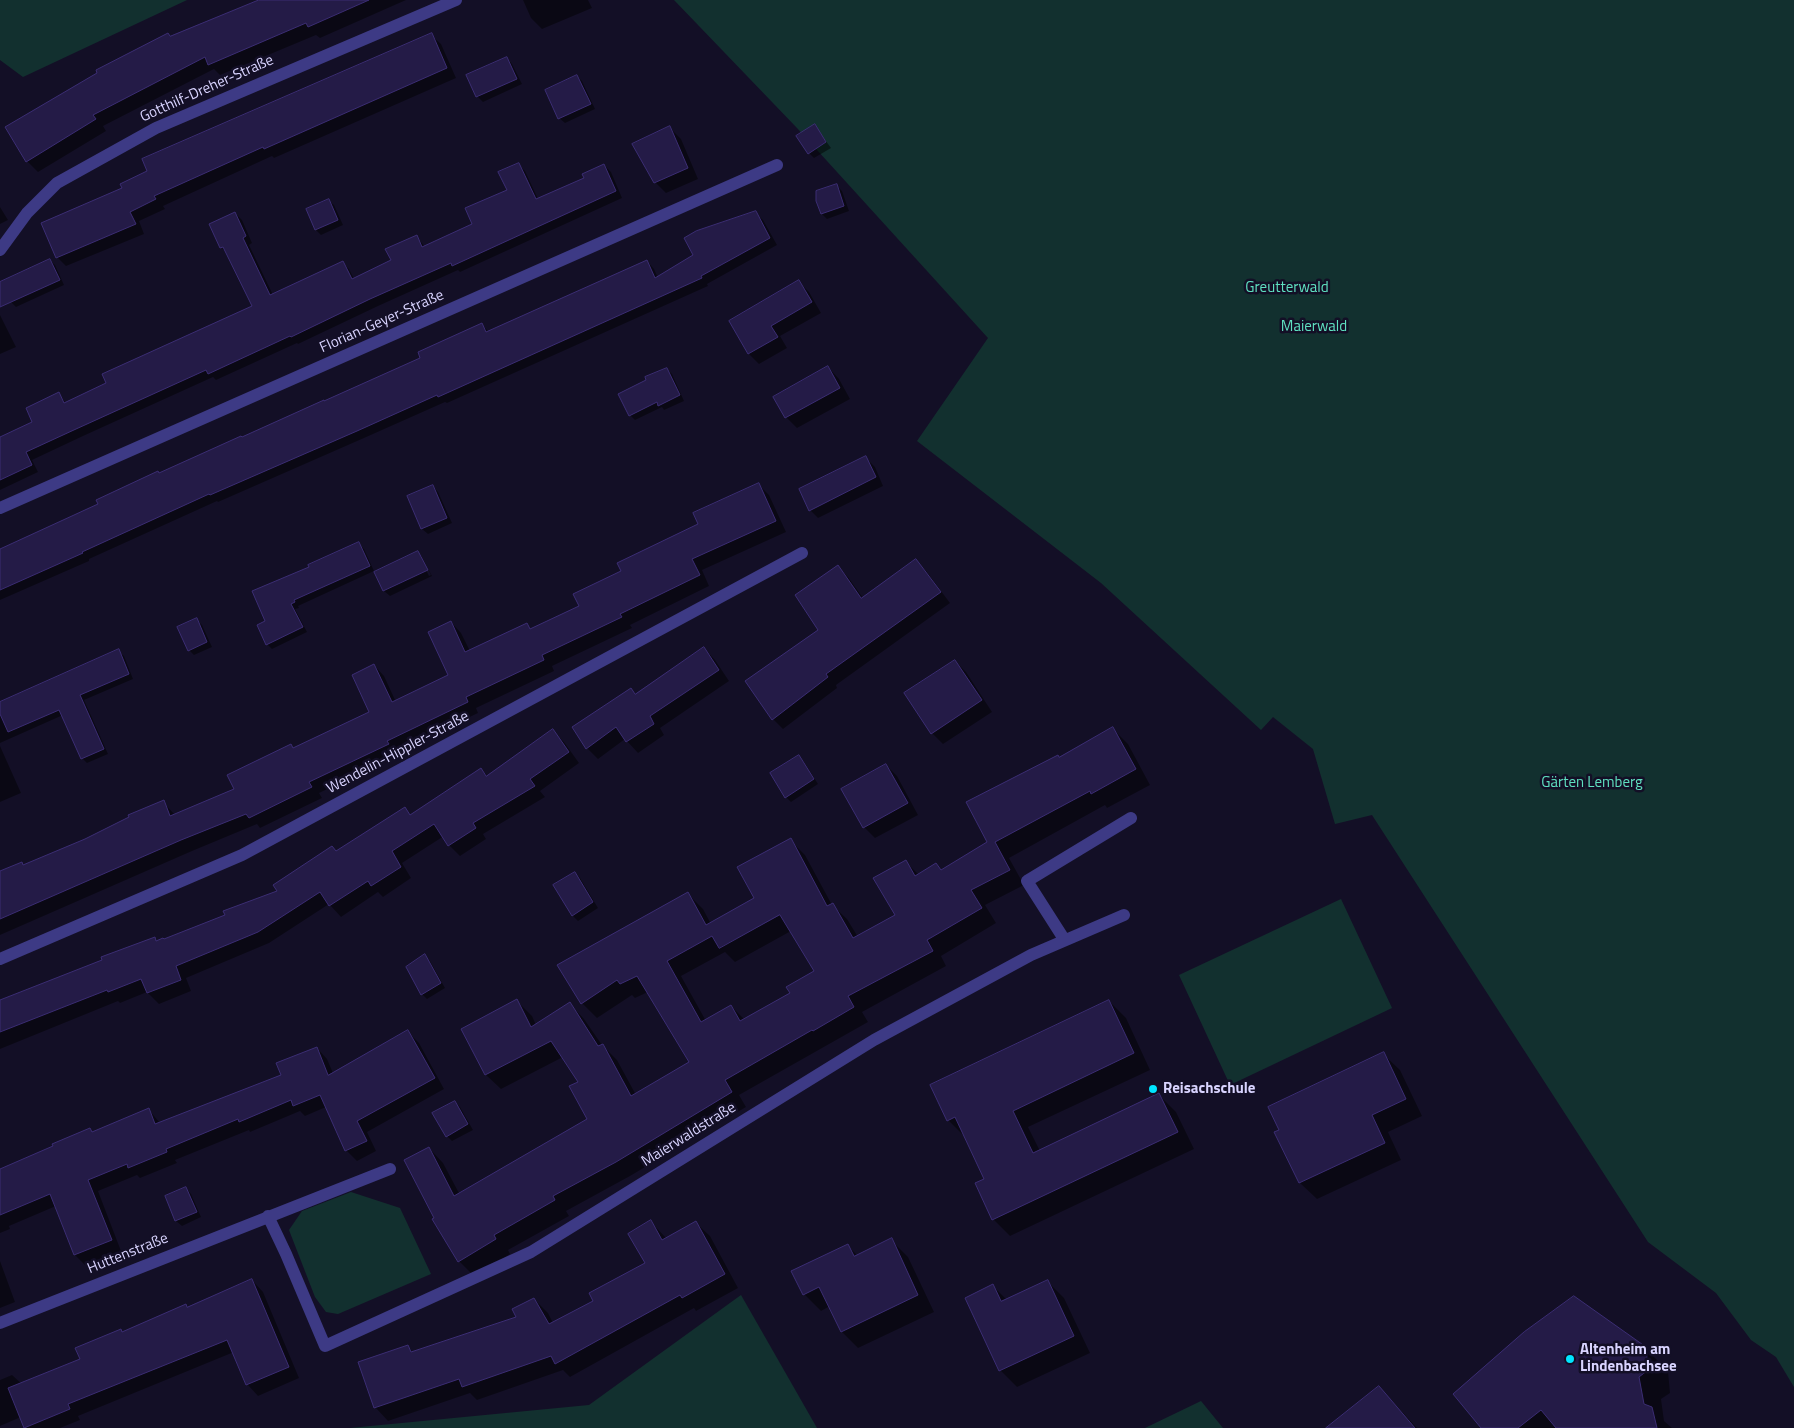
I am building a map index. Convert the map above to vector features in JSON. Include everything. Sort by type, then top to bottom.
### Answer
[{"type":"street","name":"Gotthilf-Dreher-Straße","points":[[0,250],[27,213],[57,183],[156,128],[456,0]]},
{"type":"street","name":"Florian-Geyer-Straße","points":[[0,508],[777,165]]},
{"type":"street","name":"Wendelin-Hippler-Straße","points":[[0,959],[242,855],[802,553]]},
{"type":"street","points":[[1064,940],[1027,881],[1131,818]]},
{"type":"street","name":"Maierwaldstraße","points":[[268,1216],[325,1346],[531,1252],[874,1040],[1031,954],[1124,915]]},
{"type":"street","name":"Huttenstraße","points":[[0,1323],[390,1169]]},
{"type":"green space","points":[[0,0],[187,0],[23,77],[0,60]]},
{"type":"green space","name":"Maierwald","points":[[674,0],[1794,0],[1794,1387],[1776,1357],[1751,1340],[1716,1293],[1648,1242],[1372,815],[1335,824],[1313,749],[1273,717],[1261,730],[1101,583],[917,441],[988,338],[797,128]]},
{"type":"green space","points":[[1341,899],[1392,1008],[1230,1085],[1179,975]]},
{"type":"green space","points":[[351,1192],[400,1208],[431,1274],[338,1314],[326,1312],[315,1297],[289,1230],[302,1211]]},
{"type":"green space","points":[[741,1295],[817,1428],[350,1428],[589,1405]]},
{"type":"green space","points":[[1201,1401],[1223,1428],[1145,1428]]},
{"type":"building","points":[[259,0],[369,0],[308,27],[306,23],[208,65],[205,57],[93,115],[96,119],[26,162],[5,127],[97,73],[96,70],[168,33],[170,36]]},
{"type":"building","points":[[432,33],[447,68],[154,196],[156,199],[130,212],[136,224],[56,258],[41,223],[122,188],[120,184],[147,171],[142,159]]},
{"type":"building","points":[[507,57],[517,79],[476,97],[466,75]]},
{"type":"building","points":[[577,75],[591,104],[558,119],[545,90]]},
{"type":"building","points":[[815,124],[826,142],[808,154],[796,136]]},
{"type":"building","points":[[670,126],[688,168],[654,183],[632,144]]},
{"type":"building","points":[[519,163],[536,199],[584,178],[582,174],[604,164],[616,191],[452,266],[451,263],[370,299],[208,374],[206,370],[26,452],[32,465],[0,480],[0,437],[32,422],[26,408],[59,392],[64,403],[106,383],[102,374],[252,306],[223,247],[220,248],[209,224],[235,212],[246,236],[243,238],[270,295],[343,261],[352,279],[391,260],[385,249],[417,235],[422,247],[472,224],[465,208],[507,190],[498,172]]},
{"type":"building","points":[[837,184],[844,206],[821,214],[816,201],[816,191]]},
{"type":"building","points":[[329,199],[338,220],[315,230],[306,209]]},
{"type":"building","points":[[756,211],[770,238],[701,276],[702,278],[438,397],[437,395],[209,494],[0,590],[0,549],[98,504],[96,500],[158,471],[159,473],[420,358],[418,352],[482,323],[486,332],[647,260],[655,278],[693,255],[684,238],[696,231]]},
{"type":"building","points":[[50,259],[60,280],[0,307],[0,282]]},
{"type":"building","points":[[799,280],[812,302],[771,326],[778,337],[748,354],[729,321]]},
{"type":"building","points":[[828,366],[840,388],[785,418],[773,397]]},
{"type":"building","points":[[667,368],[680,395],[658,406],[657,402],[629,416],[618,394],[646,380],[645,377]]},
{"type":"building","points":[[866,456],[876,477],[809,511],[799,489]]},
{"type":"building","points":[[759,483],[776,521],[692,559],[700,575],[620,614],[622,617],[542,655],[544,660],[466,697],[468,702],[387,741],[389,744],[309,782],[312,787],[249,818],[246,814],[181,840],[0,919],[0,871],[22,862],[23,865],[85,839],[129,817],[128,815],[164,800],[170,816],[234,789],[227,775],[291,744],[293,748],[369,712],[352,675],[374,664],[392,702],[448,675],[428,632],[451,621],[465,652],[527,623],[530,629],[579,606],[573,594],[621,571],[617,563],[698,524],[693,513]]},
{"type":"building","points":[[433,485],[447,518],[421,529],[407,496]]},
{"type":"building","points":[[359,542],[370,566],[294,600],[295,602],[291,604],[303,627],[266,645],[257,625],[265,621],[252,591],[309,567],[308,565]]},
{"type":"building","points":[[418,551],[428,570],[383,591],[374,572]]},
{"type":"building","points":[[916,559],[941,592],[826,674],[828,677],[772,720],[745,681],[818,630],[795,595],[838,565],[861,598]]},
{"type":"building","points":[[197,618],[207,642],[188,651],[177,627]]},
{"type":"building","points":[[704,647],[719,670],[650,716],[654,724],[626,742],[616,727],[586,749],[572,727],[631,688],[635,694]]},
{"type":"building","points":[[119,649],[129,674],[80,695],[104,749],[81,759],[59,710],[8,732],[0,714],[0,702]]},
{"type":"building","points":[[955,660],[982,700],[931,734],[904,693]]},
{"type":"building","points":[[1113,727],[1136,769],[1091,794],[1090,791],[995,842],[1010,870],[971,890],[982,908],[927,940],[933,951],[848,996],[854,1007],[725,1080],[732,1092],[616,1162],[553,1196],[555,1200],[494,1235],[496,1239],[458,1262],[432,1219],[434,1218],[404,1160],[429,1147],[454,1196],[587,1119],[569,1086],[578,1082],[551,1041],[485,1075],[461,1029],[517,999],[531,1027],[570,1002],[598,1046],[603,1044],[631,1096],[689,1062],[637,976],[620,984],[617,980],[581,1004],[557,965],[688,892],[706,925],[754,898],[737,867],[791,838],[827,906],[833,903],[853,938],[895,915],[873,878],[906,860],[915,876],[936,863],[941,870],[987,842],[966,802],[1058,755],[1059,757]],"holes":[[[780,915],[814,971],[786,987],[790,993],[740,1021],[731,1005],[701,1022],[667,961],[712,936],[719,948]]]},
{"type":"building","points":[[553,729],[569,752],[530,779],[535,786],[473,823],[476,828],[448,846],[434,824],[392,851],[401,867],[371,886],[368,881],[329,906],[320,892],[258,932],[176,966],[181,980],[147,993],[141,979],[108,992],[107,990],[0,1032],[0,1000],[102,960],[101,957],[155,937],[156,941],[164,939],[225,915],[223,911],[277,891],[273,885],[332,846],[336,851],[405,807],[410,815],[481,768],[486,776]]},
{"type":"building","points":[[799,755],[814,779],[785,798],[770,773]]},
{"type":"building","points":[[886,764],[908,803],[863,828],[841,789]]},
{"type":"building","points":[[575,872],[593,902],[572,916],[553,885]]},
{"type":"building","points":[[425,954],[441,983],[421,995],[406,967]]},
{"type":"building","points":[[1109,1000],[1134,1053],[1013,1111],[1033,1153],[1159,1093],[1178,1132],[992,1220],[975,1183],[984,1179],[955,1117],[947,1121],[930,1085]]},
{"type":"building","points":[[408,1030],[435,1078],[357,1121],[367,1141],[345,1151],[320,1095],[293,1106],[291,1100],[239,1122],[238,1119],[166,1149],[167,1152],[128,1168],[127,1164],[88,1180],[112,1240],[74,1255],[50,1194],[0,1215],[0,1169],[53,1146],[52,1144],[90,1128],[92,1132],[149,1108],[155,1124],[281,1075],[276,1063],[317,1047],[328,1075]]},
{"type":"building","points":[[1384,1052],[1406,1099],[1372,1115],[1385,1143],[1299,1183],[1274,1132],[1279,1130],[1268,1107]]},
{"type":"building","points":[[455,1101],[468,1124],[446,1137],[432,1113]]},
{"type":"building","points":[[186,1187],[197,1212],[175,1221],[165,1196]]},
{"type":"building","points":[[651,1220],[662,1240],[696,1221],[725,1274],[682,1298],[680,1295],[555,1364],[551,1356],[462,1387],[459,1379],[374,1408],[358,1362],[408,1345],[411,1352],[516,1317],[512,1309],[534,1298],[549,1324],[593,1301],[589,1293],[645,1263],[628,1234]]},
{"type":"building","points":[[892,1238],[918,1295],[841,1332],[819,1287],[803,1295],[791,1271],[848,1244],[854,1256]]},
{"type":"building","points":[[252,1279],[289,1367],[246,1385],[227,1340],[68,1404],[70,1409],[24,1428],[8,1388],[80,1359],[75,1348],[121,1329],[122,1332],[186,1304],[187,1307]]},
{"type":"building","points":[[1048,1280],[1074,1336],[999,1371],[965,1298],[993,1284],[1001,1301]]},
{"type":"building","name":"Altenheim am Lindenbachsee","points":[[1574,1296],[1646,1347],[1648,1370],[1639,1377],[1644,1404],[1652,1407],[1657,1428],[1556,1428],[1541,1410],[1518,1428],[1481,1428],[1453,1394],[1524,1332]]},
{"type":"building","points":[[1379,1386],[1415,1428],[1326,1428]]},
{"type":"place","name":"Reisachschule","points":[[1153,1089]]},
{"type":"place","name":"Altenheim am Lindenbachsee","points":[[1570,1359]]},
{"type":"park label","name":"Greutterwald","points":[[1287,288]]},
{"type":"park label","name":"Gärten Lemberg","points":[[1592,783]]}]
